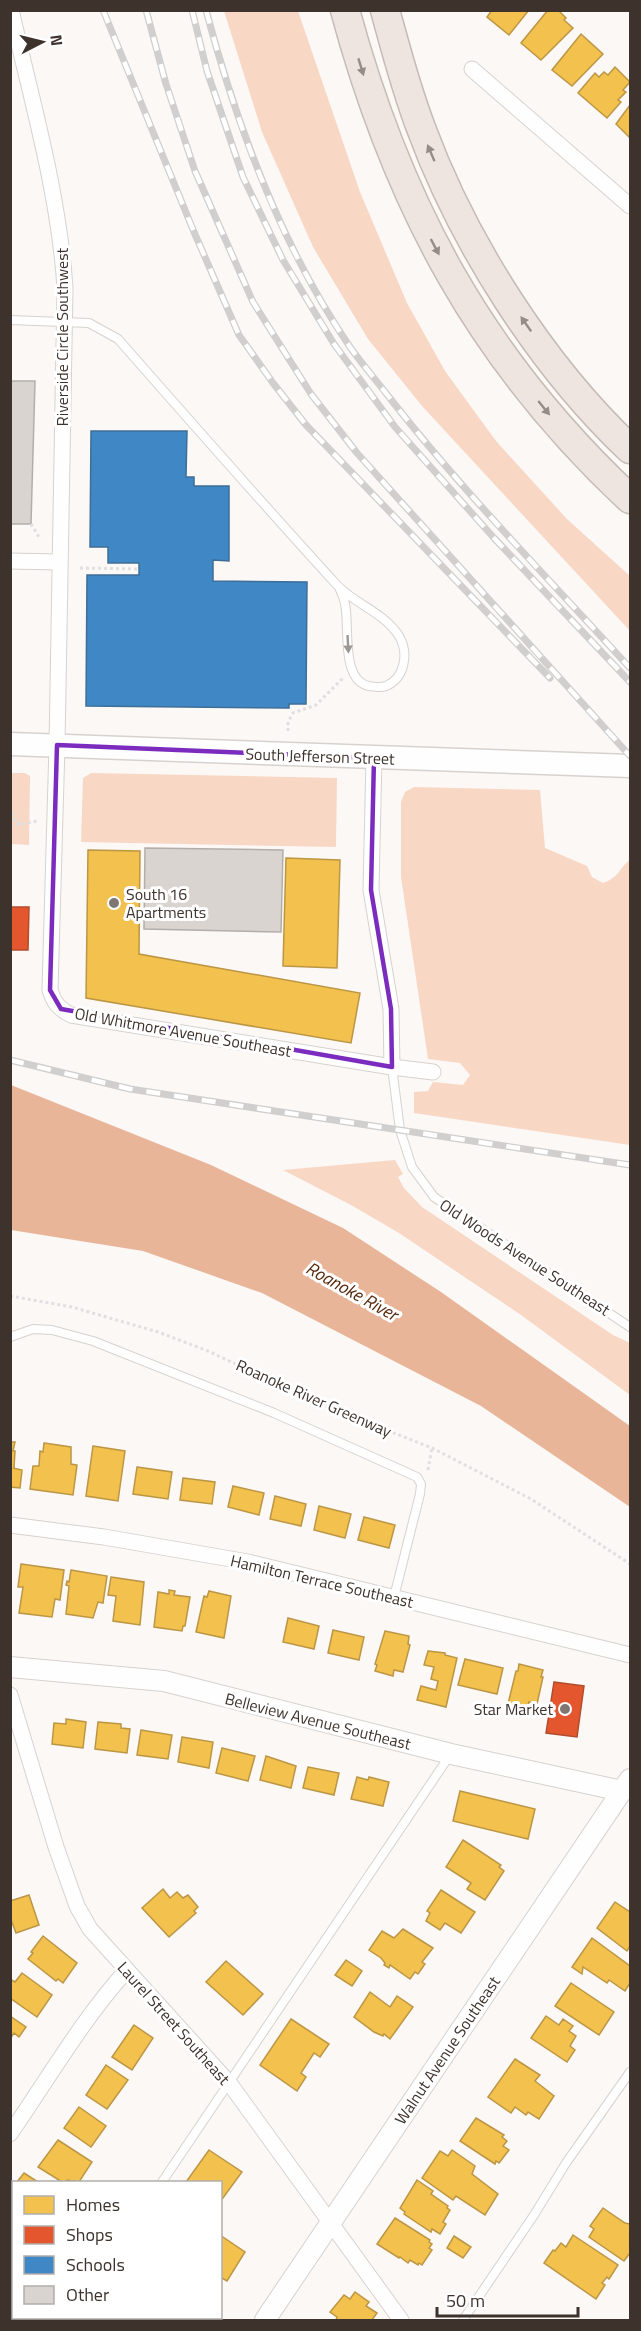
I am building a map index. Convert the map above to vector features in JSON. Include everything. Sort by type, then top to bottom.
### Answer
[{"type":"highway","points":[[345,10],[388,147],[420,220],[448,272],[517,376],[560,428],[630,499]]},
{"type":"highway","points":[[385,10],[403,78],[421,130],[448,192],[477,248],[505,295],[551,360],[591,408],[630,449]]},
{"type":"main road","name":"South Jefferson Street","points":[[10,744],[630,766]]},
{"type":"street","name":"Riverside Circle Southwest","points":[[11,10],[15,46],[62,240],[64,322],[57,745]]},
{"type":"street","points":[[472,69],[629,202]]},
{"type":"street","points":[[10,561],[59,562]]},
{"type":"street","name":"Old Whitmore Avenue Southeast","points":[[57,745],[50,990],[61,1010],[71,1015],[392,1067]]},
{"type":"street","name":"Old Woods Avenue Southeast","points":[[374,758],[371,890],[391,1009],[392,1067]]},
{"type":"street","points":[[392,1067],[433,1072]]},
{"type":"street","name":"Hamilton Terrace Southeast","points":[[10,1525],[104,1537],[248,1562],[630,1655]]},
{"type":"street","name":"Belleview Avenue Southeast","points":[[10,1667],[164,1681],[451,1754],[626,1785]]},
{"type":"street","name":"Laurel Street Southeast","points":[[10,1695],[56,1847],[77,1906],[100,1942],[230,2084],[401,2320]]},
{"type":"street","name":"Walnut Avenue Southeast","points":[[265,2320],[626,1785]]},
{"type":"street","points":[[11,2133],[75,2039],[126,1971]]},
{"type":"lane","points":[[10,320],[89,323],[118,339],[339,587],[388,622],[399,637],[404,650],[404,669],[394,682],[380,688],[364,685],[353,673],[348,652],[345,604],[339,587]]},
{"type":"lane","name":"Old Woods Avenue Southeast","points":[[392,1067],[400,1130],[412,1167],[434,1197],[630,1327]]},
{"type":"lane","points":[[10,1337],[33,1329],[93,1341],[274,1413],[417,1477],[420,1494],[394,1597]]},
{"type":"lane","points":[[163,2181],[451,1754]]},
{"type":"lane","points":[[463,2320],[516,2243],[566,2163],[630,2072]]},
{"type":"path","points":[[32,525],[39,537]]},
{"type":"path","points":[[80,568],[139,569]]},
{"type":"path","points":[[288,731],[288,722],[293,713],[316,705],[340,679],[353,673]]},
{"type":"path","points":[[10,807],[16,822],[22,824]]},
{"type":"path","points":[[10,826],[37,821]]},
{"type":"path","name":"Roanoke River Greenway","points":[[10,1296],[72,1307],[158,1332],[208,1351],[323,1405],[432,1448],[531,1499],[630,1563]]},
{"type":"highlighted area","points":[[57,745],[374,758],[371,890],[391,1009],[392,1067],[61,1009],[50,990]]},
{"type":"shaded area","points":[[224,11],[298,11],[360,192],[407,303],[445,371],[496,441],[567,519],[630,576],[630,631],[422,406],[368,339],[313,247],[262,132]]},
{"type":"shaded area","points":[[11,773],[25,773],[30,776],[29,845],[11,844]]},
{"type":"shaded area","points":[[91,773],[337,778],[336,847],[81,842],[83,778]]},
{"type":"shaded area","points":[[414,787],[540,790],[545,848],[587,866],[592,877],[603,883],[616,875],[630,860],[630,1145],[414,1113],[414,1092],[428,1091],[433,1082],[463,1085],[470,1075],[460,1063],[428,1059],[401,877],[401,802],[405,792]]},
{"type":"shaded area","points":[[395,1160],[403,1174],[398,1177],[404,1188],[422,1207],[613,1335],[630,1343],[630,1395],[521,1315],[399,1233],[283,1170]]},
{"type":"water","name":"Roanoke River","points":[[11,1085],[211,1165],[343,1228],[441,1292],[630,1426],[630,1507],[481,1406],[262,1293],[143,1251],[11,1230]]},
{"type":"building: Homes","points":[[492,10],[529,10],[509,35],[487,17]]},
{"type":"building: Homes","points":[[548,10],[558,10],[573,28],[541,60],[521,43]]},
{"type":"building: Homes","points":[[581,34],[603,54],[572,86],[552,70]]},
{"type":"building: Homes","points":[[615,67],[630,82],[623,90],[626,92],[618,100],[621,102],[607,118],[578,93],[595,73],[599,77],[604,72],[608,75]]},
{"type":"building: Homes","points":[[630,105],[630,138],[616,124]]},
{"type":"building: Homes","name":"South 16 Apartments","points":[[88,850],[140,851],[139,954],[360,993],[351,1043],[86,998]]},
{"type":"building: Homes","points":[[286,858],[340,860],[337,968],[283,966]]},
{"type":"building: Homes","points":[[10,1442],[15,1442],[13,1468],[22,1470],[20,1488],[10,1487]]},
{"type":"building: Homes","points":[[44,1443],[71,1447],[71,1464],[77,1465],[73,1495],[30,1489],[33,1466],[39,1466],[40,1451],[43,1452]]},
{"type":"building: Homes","points":[[93,1446],[125,1451],[118,1501],[86,1496]]},
{"type":"building: Homes","points":[[137,1467],[172,1472],[168,1499],[133,1494]]},
{"type":"building: Homes","points":[[183,1478],[215,1482],[212,1504],[180,1500]]},
{"type":"building: Homes","points":[[233,1486],[264,1493],[259,1515],[228,1507]]},
{"type":"building: Homes","points":[[275,1496],[306,1504],[301,1526],[270,1519]]},
{"type":"building: Homes","points":[[319,1506],[351,1514],[345,1538],[314,1530]]},
{"type":"building: Homes","points":[[364,1517],[395,1525],[389,1548],[358,1540]]},
{"type":"building: Homes","points":[[21,1564],[64,1570],[60,1600],[55,1599],[52,1617],[19,1613],[23,1587],[18,1587]]},
{"type":"building: Homes","points":[[71,1570],[107,1576],[103,1603],[98,1602],[93,1618],[66,1614],[69,1586],[66,1585],[67,1581],[69,1582]]},
{"type":"building: Homes","points":[[111,1577],[144,1582],[140,1625],[113,1621],[116,1596],[108,1595]]},
{"type":"building: Homes","points":[[169,1590],[175,1591],[174,1595],[190,1597],[182,1631],[154,1627],[158,1592],[169,1594]]},
{"type":"building: Homes","points":[[209,1591],[231,1596],[224,1638],[196,1632],[204,1596],[207,1597]]},
{"type":"building: Homes","points":[[288,1618],[319,1626],[314,1649],[283,1642]]},
{"type":"building: Homes","points":[[333,1630],[364,1637],[359,1660],[328,1653]]},
{"type":"building: Homes","points":[[385,1631],[409,1636],[408,1644],[410,1645],[403,1672],[394,1670],[393,1676],[375,1671]]},
{"type":"building: Homes","points":[[428,1651],[445,1653],[445,1655],[457,1658],[446,1707],[417,1700],[421,1686],[436,1690],[438,1681],[431,1679],[434,1667],[424,1665]]},
{"type":"building: Homes","points":[[465,1659],[503,1668],[497,1694],[458,1685]]},
{"type":"building: Homes","points":[[519,1664],[543,1670],[537,1704],[529,1702],[527,1708],[508,1704]]},
{"type":"building: Homes","points":[[66,1719],[86,1722],[83,1748],[52,1744],[54,1723],[66,1724]]},
{"type":"building: Homes","points":[[98,1722],[121,1724],[121,1728],[130,1729],[127,1753],[95,1749]]},
{"type":"building: Homes","points":[[141,1730],[172,1735],[168,1759],[137,1755]]},
{"type":"building: Homes","points":[[182,1737],[213,1742],[209,1768],[178,1762]]},
{"type":"building: Homes","points":[[222,1748],[255,1756],[248,1781],[216,1773]]},
{"type":"building: Homes","points":[[266,1756],[296,1766],[291,1788],[260,1780]]},
{"type":"building: Homes","points":[[308,1767],[339,1773],[334,1795],[303,1788]]},
{"type":"building: Homes","points":[[357,1777],[368,1780],[369,1777],[389,1782],[383,1806],[351,1799]]},
{"type":"building: Homes","points":[[460,1791],[535,1809],[528,1839],[453,1821]]},
{"type":"building: Homes","points":[[463,1840],[501,1865],[499,1867],[504,1871],[485,1900],[467,1889],[471,1883],[446,1867]]},
{"type":"building: Homes","points":[[163,1889],[170,1898],[177,1892],[183,1898],[188,1895],[198,1907],[194,1911],[196,1913],[169,1937],[142,1908]]},
{"type":"building: Homes","points":[[441,1890],[475,1912],[461,1933],[445,1923],[440,1930],[426,1921],[430,1913],[427,1911]]},
{"type":"building: Homes","points":[[29,1895],[39,1925],[16,1933],[10,1917],[10,1901]]},
{"type":"building: Homes","points":[[615,1902],[630,1912],[630,1946],[627,1951],[597,1928]]},
{"type":"building: Homes","points":[[403,1929],[433,1948],[422,1962],[425,1964],[418,1974],[415,1972],[410,1979],[390,1965],[389,1968],[384,1965],[381,1958],[369,1950],[382,1931],[394,1938]]},
{"type":"building: Homes","points":[[43,1936],[77,1963],[63,1983],[58,1979],[56,1981],[28,1959]]},
{"type":"building: Homes","points":[[592,1938],[630,1966],[630,1983],[625,1991],[609,1980],[607,1983],[583,1967],[582,1974],[572,1967]]},
{"type":"building: Homes","points":[[346,1960],[362,1971],[352,1986],[335,1975]]},
{"type":"building: Homes","points":[[226,1961],[263,1994],[243,2015],[206,1982]]},
{"type":"building: Homes","points":[[22,1973],[52,1995],[37,2017],[10,1998],[10,1979],[15,1982]]},
{"type":"building: Homes","points":[[571,1983],[614,2012],[599,2035],[555,2006]]},
{"type":"building: Homes","points":[[370,1992],[390,2007],[397,1996],[413,2007],[390,2039],[384,2034],[383,2036],[374,2032],[354,2017]]},
{"type":"building: Homes","points":[[10,2016],[26,2027],[19,2037],[14,2033],[10,2039]]},
{"type":"building: Homes","points":[[546,2016],[559,2025],[563,2019],[573,2026],[569,2031],[576,2036],[570,2046],[575,2050],[567,2062],[531,2038]]},
{"type":"building: Homes","points":[[291,2019],[329,2044],[320,2057],[314,2053],[301,2073],[306,2077],[297,2091],[260,2065]]},
{"type":"building: Homes","points":[[134,2025],[153,2038],[132,2070],[112,2057]]},
{"type":"building: Homes","points":[[515,2059],[540,2075],[535,2081],[554,2096],[539,2119],[528,2112],[526,2115],[515,2107],[511,2113],[488,2097]]},
{"type":"building: Homes","points":[[106,2065],[128,2080],[107,2109],[86,2095]]},
{"type":"building: Homes","points":[[79,2107],[106,2126],[91,2147],[64,2128]]},
{"type":"building: Homes","points":[[476,2118],[504,2135],[502,2137],[507,2141],[503,2146],[509,2150],[499,2163],[496,2161],[495,2164],[460,2141]]},
{"type":"building: Homes","points":[[58,2140],[92,2162],[80,2181],[60,2181],[38,2167]]},
{"type":"building: Homes","points":[[209,2150],[242,2172],[222,2199],[222,2181],[187,2181]]},
{"type":"building: Homes","points":[[452,2150],[475,2166],[472,2174],[498,2194],[485,2215],[456,2196],[453,2200],[422,2178],[440,2151],[448,2156]]},
{"type":"building: Homes","points":[[24,2173],[36,2181],[18,2181]]},
{"type":"building: Homes","points":[[417,2180],[433,2191],[431,2194],[450,2210],[443,2222],[446,2224],[440,2234],[432,2229],[431,2232],[404,2214],[405,2212],[400,2208]]},
{"type":"building: Homes","points":[[603,2208],[630,2224],[630,2253],[624,2261],[589,2237],[594,2229],[590,2226]]},
{"type":"building: Homes","points":[[10,2217],[12,2218],[12,2252],[10,2251]]},
{"type":"building: Homes","points":[[395,2218],[430,2240],[432,2244],[429,2248],[432,2250],[422,2265],[410,2260],[408,2263],[377,2244]]},
{"type":"building: Homes","points":[[573,2235],[618,2265],[609,2279],[607,2277],[602,2283],[605,2285],[596,2299],[544,2263],[561,2243],[566,2247]]},
{"type":"building: Homes","points":[[222,2236],[245,2252],[227,2281],[222,2278]]},
{"type":"building: Homes","points":[[454,2236],[471,2247],[463,2258],[447,2248]]},
{"type":"building: Homes","points":[[355,2292],[369,2302],[366,2306],[377,2313],[372,2320],[336,2320],[337,2317],[330,2312],[344,2295],[350,2299]]},
{"type":"building: Homes","points":[[174,2319],[176,2320],[122,2320]]},
{"type":"building: Shops","points":[[10,907],[29,907],[28,950],[10,950]]},
{"type":"building: Shops","name":"Star Market","points":[[554,1682],[584,1686],[577,1737],[546,1733]]},
{"type":"building: Schools","points":[[91,431],[187,431],[186,477],[194,477],[194,486],[229,486],[229,561],[213,560],[213,581],[307,582],[306,704],[289,704],[289,708],[86,706],[87,575],[139,575],[139,563],[108,563],[108,547],[90,547]]},
{"type":"building: Other","points":[[10,381],[35,381],[31,524],[10,524]]},
{"type":"building: Other","points":[[145,848],[283,850],[281,932],[144,929]]},
{"type":"railway","points":[[103,10],[239,335],[306,425],[550,678]]},
{"type":"railway","points":[[146,10],[166,84],[195,171],[253,302],[311,394],[357,453],[630,756]]},
{"type":"railway","points":[[192,10],[207,71],[243,177],[283,260],[334,344],[395,427],[494,538],[630,682]]},
{"type":"railway","points":[[206,10],[232,98],[264,185],[303,268],[350,347],[446,467],[630,668]]},
{"type":"railway","points":[[10,1060],[130,1089],[630,1165]]},
{"type":"place","name":"South 16 Apartments","points":[[114,903]]},
{"type":"place","name":"Star Market","points":[[565,1709]]}]
